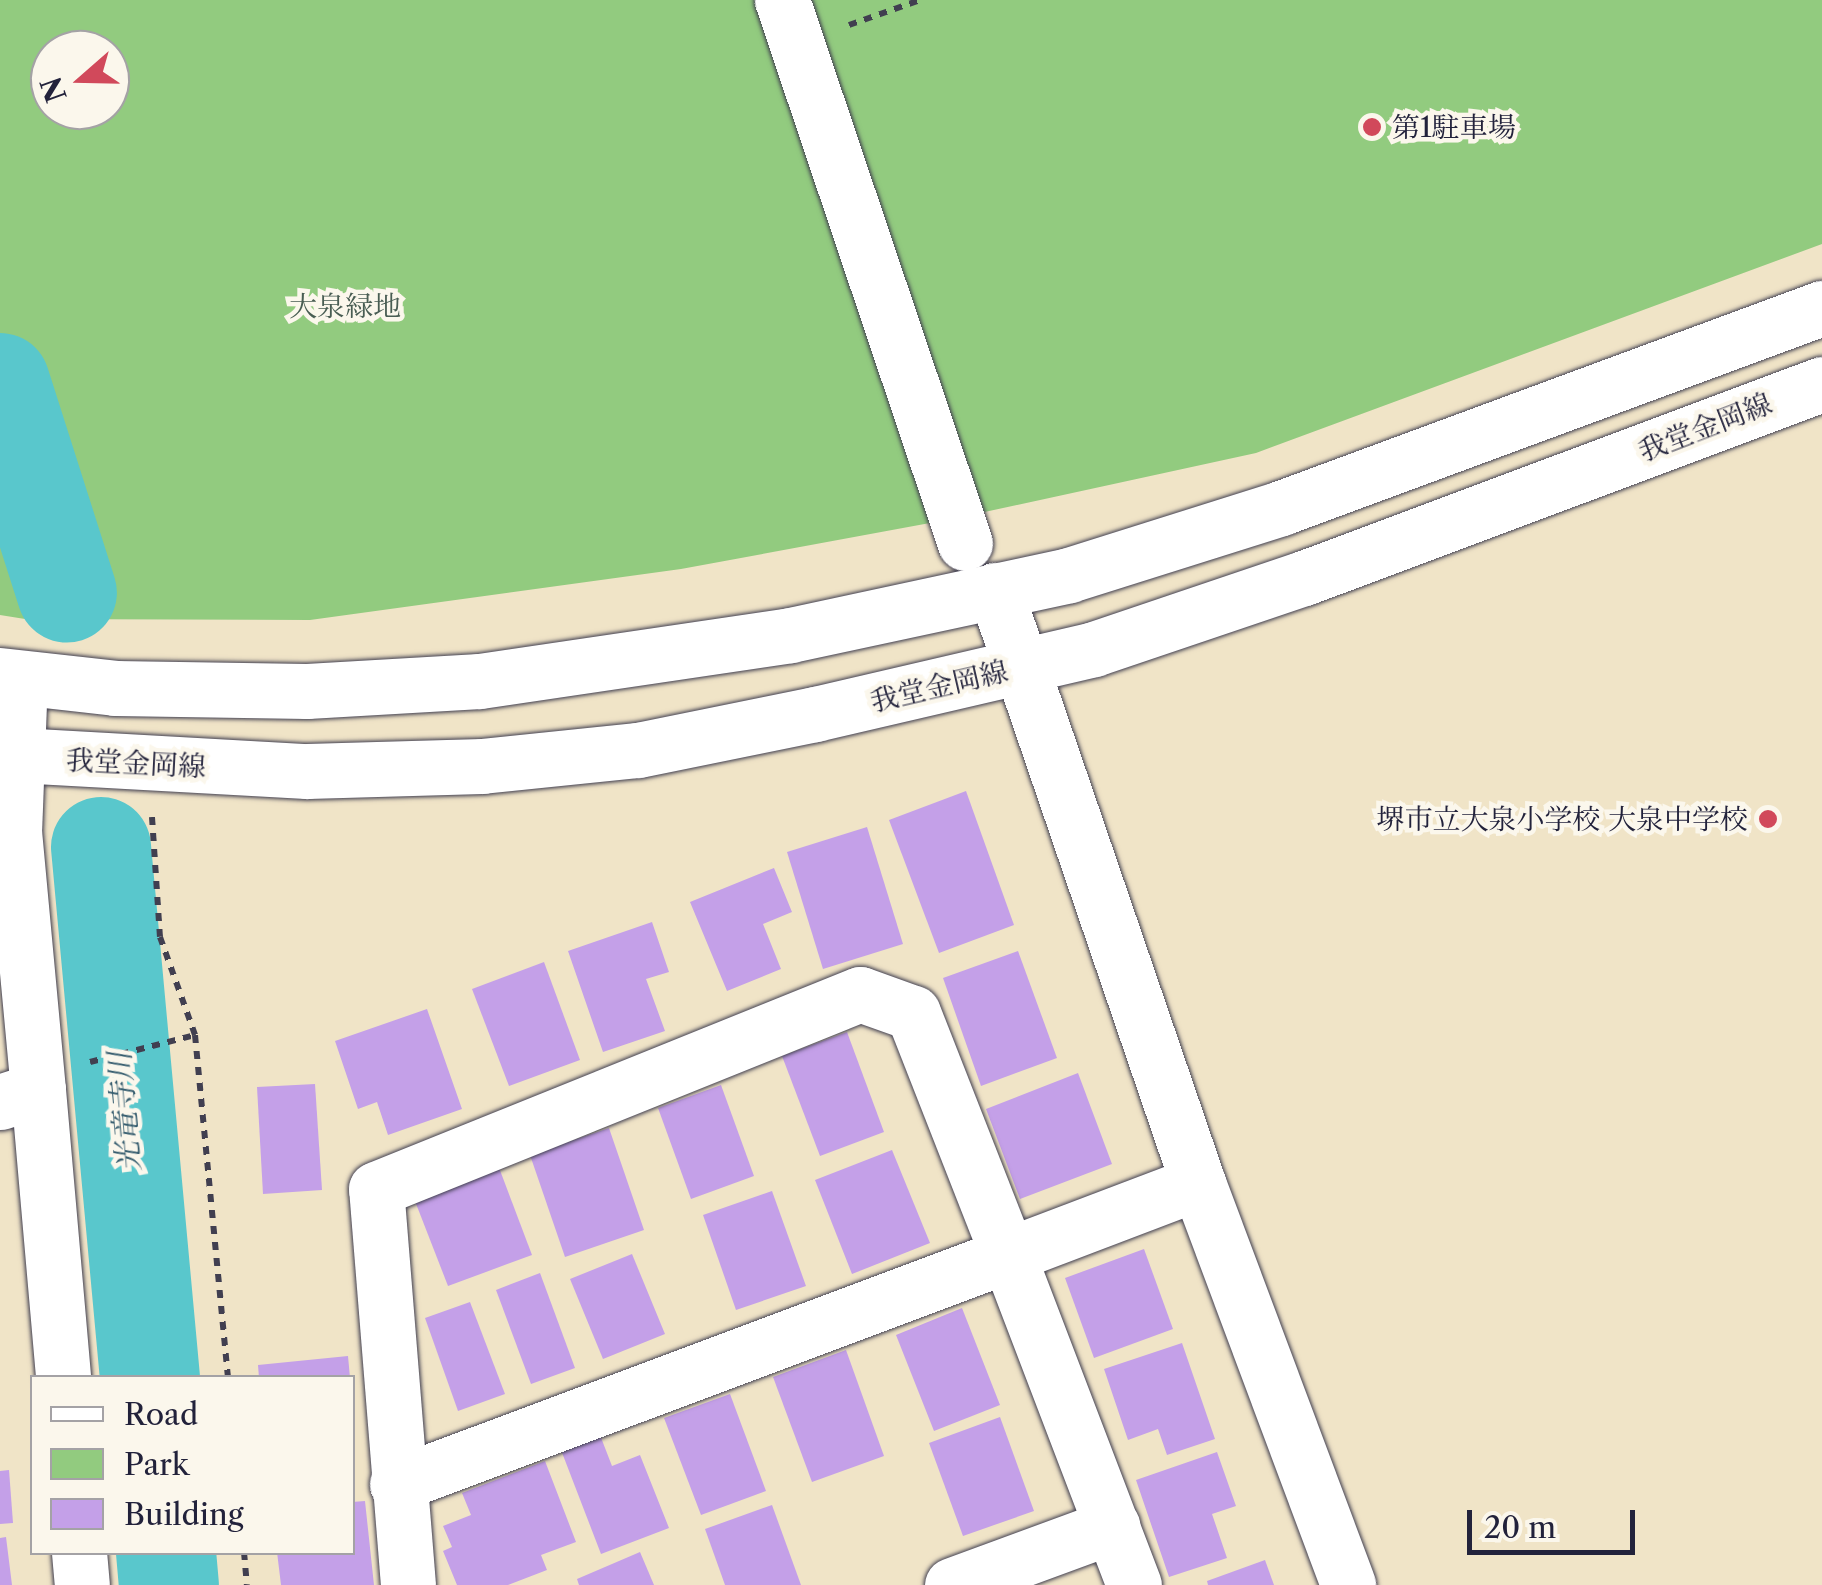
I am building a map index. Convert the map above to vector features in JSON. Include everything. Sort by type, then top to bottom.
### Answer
[{"type":"street","points":[[789,22],[965,543]]},
{"type":"street","points":[[64,1375],[40,1086],[6,756],[10,676],[116,688],[307,692],[480,681],[790,635],[1070,575],[1281,508],[1822,308]]},
{"type":"street","name":"我堂金岡線","points":[[6,756],[307,770],[482,766],[638,750],[1022,667],[1304,578],[1822,384]]},
{"type":"street","points":[[995,590],[1198,1183],[1348,1585]]},
{"type":"street","points":[[408,1585],[376,1189],[860,994],[914,1013],[1134,1585]]},
{"type":"street","points":[[397,1484],[1198,1183]]},
{"type":"street","points":[[952,1585],[1112,1526]]},
{"type":"street","points":[[79,1555],[82,1585]]},
{"type":"path","points":[[789,22],[920,0]]},
{"type":"path","points":[[152,809],[160,937],[195,1035],[228,1375]]},
{"type":"path","points":[[40,1086],[195,1035]]},
{"type":"path","points":[[244,1555],[247,1585]]},
{"type":"green space","name":"大泉緑地","points":[[0,0],[1822,0],[1822,244],[1256,453],[957,518],[681,569],[310,620],[25,619],[0,615]]},
{"type":"building","points":[[966,791],[1014,925],[939,953],[889,820]]},
{"type":"building","points":[[867,827],[903,944],[823,969],[787,852]]},
{"type":"building","points":[[774,868],[792,912],[763,924],[781,969],[727,991],[690,902]]},
{"type":"building","points":[[652,922],[669,972],[646,979],[665,1031],[603,1052],[568,951]]},
{"type":"building","points":[[1018,951],[1057,1058],[981,1086],[943,978]]},
{"type":"building","points":[[544,962],[580,1060],[509,1086],[472,989]]},
{"type":"building","points":[[427,1009],[462,1109],[388,1135],[377,1102],[358,1109],[335,1041]]},
{"type":"building","points":[[847,1032],[884,1132],[820,1156],[782,1056]]},
{"type":"building","points":[[1078,1073],[1112,1164],[1020,1199],[986,1109]]},
{"type":"building","points":[[315,1084],[322,1190],[263,1194],[257,1087]]},
{"type":"building","points":[[721,1085],[754,1176],[691,1199],[658,1108]]},
{"type":"building","points":[[609,1128],[644,1230],[565,1257],[530,1155]]},
{"type":"building","points":[[892,1150],[930,1243],[852,1274],[815,1180]]},
{"type":"building","points":[[498,1165],[532,1255],[448,1286],[413,1196]]},
{"type":"building","points":[[772,1191],[806,1286],[736,1310],[703,1215]]},
{"type":"building","points":[[1144,1249],[1173,1329],[1094,1358],[1065,1278]]},
{"type":"building","points":[[632,1254],[665,1334],[603,1359],[570,1279]]},
{"type":"building","points":[[540,1273],[575,1368],[531,1384],[496,1290]]},
{"type":"building","points":[[470,1302],[505,1394],[458,1411],[425,1318]]},
{"type":"building","points":[[962,1308],[1000,1405],[934,1431],[896,1335]]},
{"type":"building","points":[[1182,1343],[1215,1439],[1167,1455],[1158,1429],[1128,1440],[1104,1369]]},
{"type":"building","points":[[846,1350],[884,1456],[812,1482],[773,1377]]},
{"type":"building","points":[[348,1356],[350,1375],[259,1375],[258,1365]]},
{"type":"building","points":[[730,1394],[766,1491],[701,1515],[664,1418]]},
{"type":"building","points":[[1000,1417],[1034,1511],[963,1536],[929,1443]]},
{"type":"building","points":[[600,1435],[612,1466],[640,1455],[669,1528],[601,1554],[561,1450]]},
{"type":"building","points":[[1217,1452],[1236,1506],[1212,1514],[1227,1558],[1169,1577],[1136,1480]]},
{"type":"building","points":[[545,1461],[576,1542],[541,1555],[547,1570],[508,1585],[457,1585],[443,1551],[452,1547],[443,1526],[471,1515],[462,1493]]},
{"type":"building","points":[[9,1470],[13,1523],[0,1524],[0,1471]]},
{"type":"building","points":[[365,1501],[374,1585],[281,1585],[277,1555],[355,1555],[355,1502]]},
{"type":"building","points":[[772,1505],[801,1585],[725,1585],[705,1529]]},
{"type":"building","points":[[6,1537],[12,1585],[0,1585],[0,1538]]},
{"type":"building","points":[[640,1552],[654,1585],[579,1585],[577,1579]]},
{"type":"building","points":[[1265,1560],[1274,1585],[1208,1585],[1207,1581]]},
{"type":"waterway","name":"光竜寺川","points":[[0,383],[67,593]]},
{"type":"waterway","name":"光竜寺川","points":[[101,847],[150,1375]]},
{"type":"waterway","name":"光竜寺川","points":[[166,1555],[169,1585]]},
{"type":"place","name":"第1駐車場","points":[[1372,127]]},
{"type":"place","name":"堺市立大泉小学校 大泉中学校","points":[[1768,819]]}]
